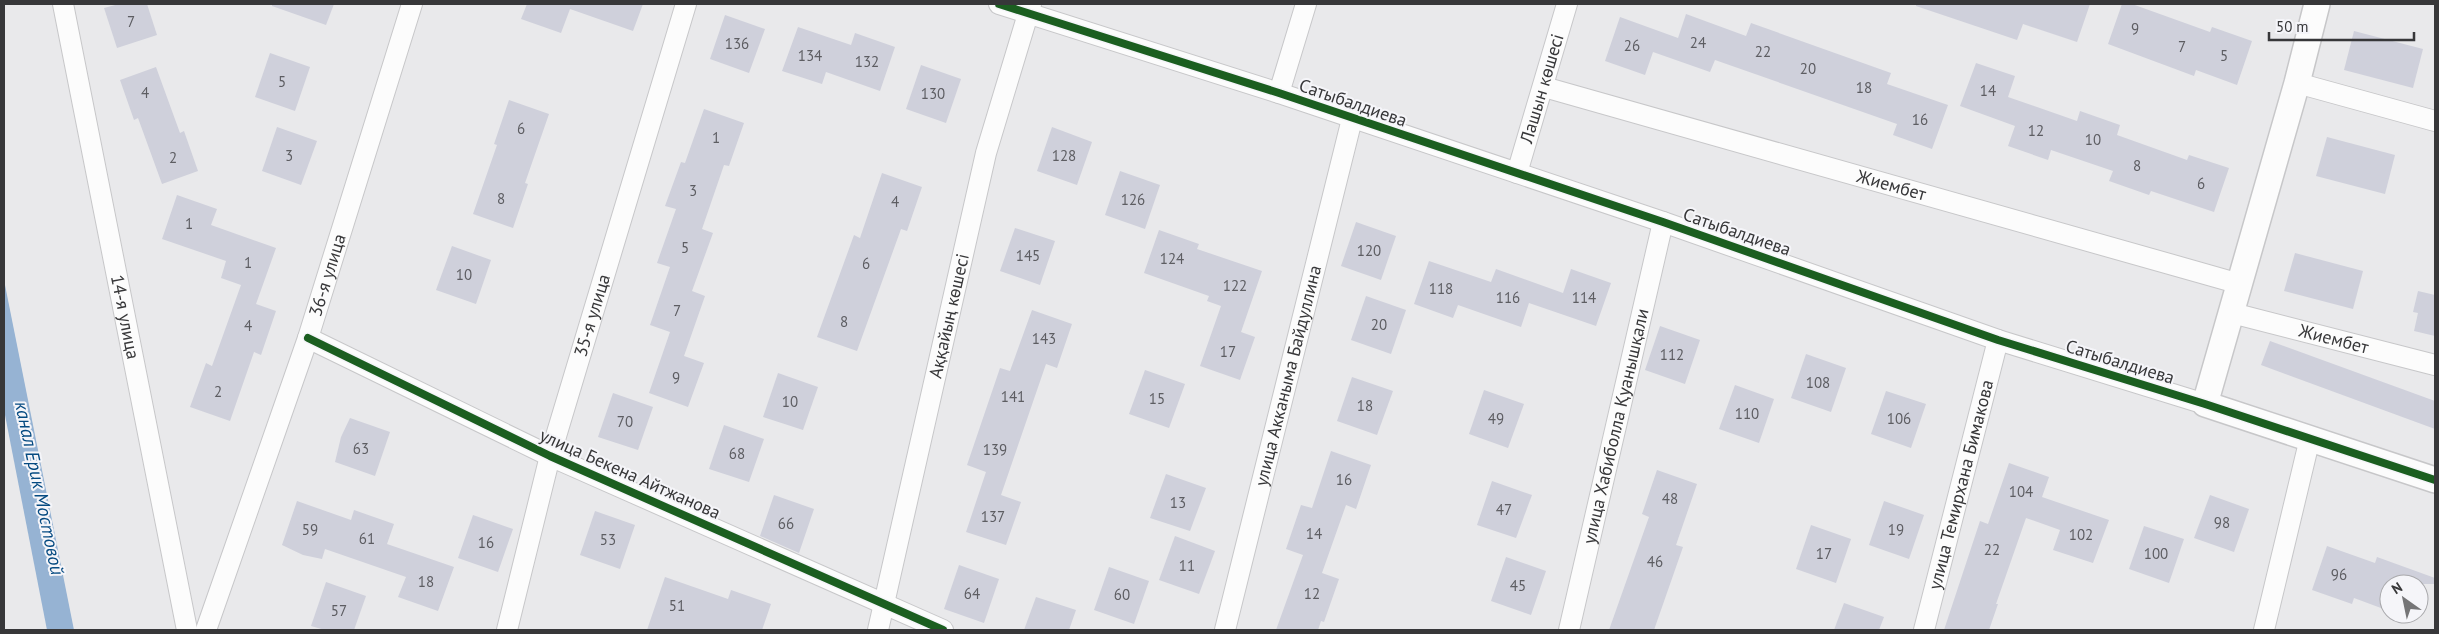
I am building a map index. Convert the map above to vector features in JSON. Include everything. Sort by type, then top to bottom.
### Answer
[{"type":"street","name":"14-я улица","points":[[63,4],[187,630]]},
{"type":"street","name":"36-я улица","points":[[206,630],[308,338],[412,4]]},
{"type":"street","name":"35-я улица","points":[[507,630],[550,456],[686,4]]},
{"type":"street","name":"Сатыбалдиева","points":[[998,4],[1030,9],[1279,93],[1352,120],[1663,222],[1998,340],[2205,404],[2435,480]]},
{"type":"street","points":[[1279,93],[1306,4]]},
{"type":"street","name":"Лашын көшесі","points":[[1517,173],[1544,88],[1567,4]]},
{"type":"street","points":[[2205,404],[2297,83],[2317,4]]},
{"type":"street","name":"Аққайың көшесі","points":[[878,630],[986,153],[1030,9]]},
{"type":"street","points":[[2297,83],[2435,121]]},
{"type":"street","name":"Жиембет","points":[[1544,88],[2240,284]]},
{"type":"street","name":"улица Акканыма Байдуллина","points":[[1225,630],[1352,120]]},
{"type":"street","name":"улица Хабиболла Қуанышқали","points":[[1568,630],[1663,222]]},
{"type":"street","name":"Жиембет","points":[[2232,313],[2435,364]]},
{"type":"street","name":"улица Бекена Айтжанова","points":[[308,338],[550,456],[943,630]]},
{"type":"street","name":"улица Темирхана Бимакова","points":[[1924,630],[1998,340]]},
{"type":"street","points":[[2264,630],[2310,438]]},
{"type":"water","name":"канал Ерик Мостовой","points":[[4,280],[74,630],[47,630],[4,410]]},
{"type":"building","points":[[119,4],[147,4],[157,35],[117,48],[104,8]]},
{"type":"building","points":[[272,4],[334,4],[326,25],[272,6]]},
{"type":"building","points":[[527,4],[643,4],[633,31],[570,9],[561,33],[521,19]]},
{"type":"building","points":[[1916,4],[2090,4],[2077,42],[2023,24],[2017,40],[1916,6]]},
{"type":"building","points":[[2122,4],[2132,4],[2210,32],[2212,27],[2252,41],[2237,85],[2196,70],[2194,76],[2108,44]]},
{"type":"building","points":[[1686,14],[1746,36],[1751,23],[1891,73],[1887,84],[1948,105],[1932,149],[1893,135],[1897,124],[1715,60],[1710,72],[1653,52],[1645,75],[1605,61],[1620,17],[1678,38]]},
{"type":"building","points":[[725,15],[765,29],[749,73],[710,59]]},
{"type":"building","points":[[798,27],[851,45],[855,33],[895,47],[880,91],[826,72],[822,84],[782,71]]},
{"type":"building","points":[[2354,31],[2423,49],[2413,88],[2344,70]]},
{"type":"building","points":[[270,53],[310,67],[295,111],[255,97]]},
{"type":"building","points":[[1976,63],[2015,76],[2008,97],[2077,121],[2080,111],[2120,125],[2117,135],[2187,160],[2189,155],[2229,168],[2214,212],[2151,191],[2149,195],[2109,181],[2113,171],[2051,150],[2048,160],[2008,146],[2015,126],[1960,106]]},
{"type":"building","points":[[921,65],[961,79],[946,123],[906,109]]},
{"type":"building","points":[[156,67],[180,133],[184,131],[198,171],[162,184],[138,118],[134,120],[120,80]]},
{"type":"building","points":[[509,100],[549,114],[525,183],[528,184],[513,228],[473,214],[497,145],[494,144]]},
{"type":"building","points":[[704,109],[744,123],[729,166],[724,165],[702,229],[713,233],[692,291],[705,296],[684,356],[704,363],[688,407],[649,393],[670,332],[650,325],[670,267],[657,263],[676,209],[665,206],[681,162],[685,163]]},
{"type":"building","points":[[277,127],[317,141],[301,185],[262,171]]},
{"type":"building","points":[[1052,127],[1092,142],[1077,185],[1037,171]]},
{"type":"building","points":[[2327,137],[2395,155],[2385,194],[2316,176]]},
{"type":"building","points":[[1120,171],[1160,185],[1145,229],[1105,215]]},
{"type":"building","points":[[882,173],[922,187],[907,231],[901,229],[857,351],[817,337],[854,235],[860,238]]},
{"type":"building","points":[[177,195],[217,209],[211,225],[276,248],[256,304],[276,311],[261,355],[254,352],[230,421],[190,407],[206,363],[212,366],[241,285],[221,278],[226,261],[162,239]]},
{"type":"building","points":[[1356,222],[1396,236],[1381,280],[1341,266]]},
{"type":"building","points":[[1015,228],[1055,241],[1040,285],[1000,271]]},
{"type":"building","points":[[1159,230],[1199,244],[1197,249],[1262,271],[1241,332],[1255,337],[1240,380],[1200,366],[1221,306],[1207,301],[1209,296],[1144,273]]},
{"type":"building","points":[[452,246],[491,260],[476,304],[436,290]]},
{"type":"building","points":[[2295,253],[2363,271],[2353,309],[2284,291]]},
{"type":"building","points":[[1429,261],[1491,282],[1496,269],[1563,293],[1571,269],[1611,283],[1596,326],[1529,303],[1521,327],[1458,305],[1453,318],[1414,304]]},
{"type":"building","points":[[2418,291],[2435,295],[2435,336],[2414,331],[2418,313],[2413,312]]},
{"type":"building","points":[[1366,296],[1406,310],[1391,354],[1351,340]]},
{"type":"building","points":[[1032,310],[1072,324],[1057,368],[1046,364],[1001,495],[1021,502],[1006,545],[966,532],[986,472],[967,465],[1000,368],[1010,371]]},
{"type":"building","points":[[1660,326],[1700,340],[1685,384],[1645,370]]},
{"type":"building","points":[[2270,341],[2435,401],[2435,429],[2261,365]]},
{"type":"building","points":[[1806,354],[1846,368],[1831,412],[1791,398]]},
{"type":"building","points":[[1145,370],[1185,384],[1169,428],[1129,414]]},
{"type":"building","points":[[778,373],[818,387],[803,430],[763,417]]},
{"type":"building","points":[[1352,377],[1393,391],[1377,435],[1337,421]]},
{"type":"building","points":[[1735,385],[1774,399],[1759,443],[1719,429]]},
{"type":"building","points":[[1484,390],[1524,404],[1508,448],[1469,434]]},
{"type":"building","points":[[1886,391],[1926,404],[1911,448],[1871,434]]},
{"type":"building","points":[[613,393],[653,407],[638,450],[598,437]]},
{"type":"building","points":[[350,418],[390,432],[375,476],[335,462],[341,437]]},
{"type":"building","points":[[724,425],[764,439],[749,482],[709,469]]},
{"type":"building","points":[[1331,451],[1371,465],[1356,509],[1346,505],[1322,573],[1339,579],[1324,622],[1321,621],[1318,630],[1276,630],[1303,555],[1286,549],[1301,505],[1312,508]]},
{"type":"building","points":[[2009,463],[2049,477],[2042,497],[2109,520],[2093,563],[2053,550],[2060,530],[2026,518],[1996,604],[1998,604],[1989,630],[1944,630],[1980,521],[1988,524]]},
{"type":"building","points":[[1657,470],[1697,484],[1676,545],[1683,547],[1654,630],[1609,630],[1649,517],[1642,514]]},
{"type":"building","points":[[1166,474],[1206,488],[1190,531],[1150,518]]},
{"type":"building","points":[[1492,481],[1532,495],[1516,538],[1477,525]]},
{"type":"building","points":[[774,495],[814,509],[799,553],[760,536]]},
{"type":"building","points":[[2210,495],[2249,509],[2234,552],[2194,538]]},
{"type":"building","points":[[297,501],[351,520],[354,510],[394,524],[387,544],[454,567],[438,611],[398,597],[406,577],[325,549],[322,559],[303,555],[282,545]]},
{"type":"building","points":[[1884,501],[1924,515],[1909,559],[1869,545]]},
{"type":"building","points":[[595,511],[635,525],[620,569],[580,555]]},
{"type":"building","points":[[473,515],[513,529],[498,572],[458,558]]},
{"type":"building","points":[[1811,525],[1851,539],[1836,583],[1796,569]]},
{"type":"building","points":[[2144,526],[2184,539],[2169,583],[2129,569]]},
{"type":"building","points":[[1175,536],[1215,551],[1199,594],[1159,580]]},
{"type":"building","points":[[2327,546],[2375,563],[2377,557],[2424,574],[2379,574],[2379,607],[2354,598],[2352,604],[2312,590]]},
{"type":"building","points":[[1506,557],[1546,571],[1531,615],[1491,601]]},
{"type":"building","points":[[959,565],[999,579],[984,623],[944,609]]},
{"type":"building","points":[[1109,567],[1149,581],[1134,624],[1094,610]]},
{"type":"building","points":[[2429,576],[2435,578],[2435,584],[2429,584]]},
{"type":"building","points":[[665,577],[728,599],[731,590],[771,604],[762,630],[647,630]]},
{"type":"building","points":[[326,582],[366,596],[354,630],[325,630],[311,626]]},
{"type":"building","points":[[1036,597],[1076,610],[1069,630],[1024,630]]},
{"type":"building","points":[[1844,603],[1884,617],[1879,630],[1834,630]]},
{"type":"cycle path","points":[[999,4],[1279,93],[1663,222],[1998,340],[2205,404],[2435,480]]},
{"type":"cycle path","points":[[308,338],[550,456],[943,630]]}]
